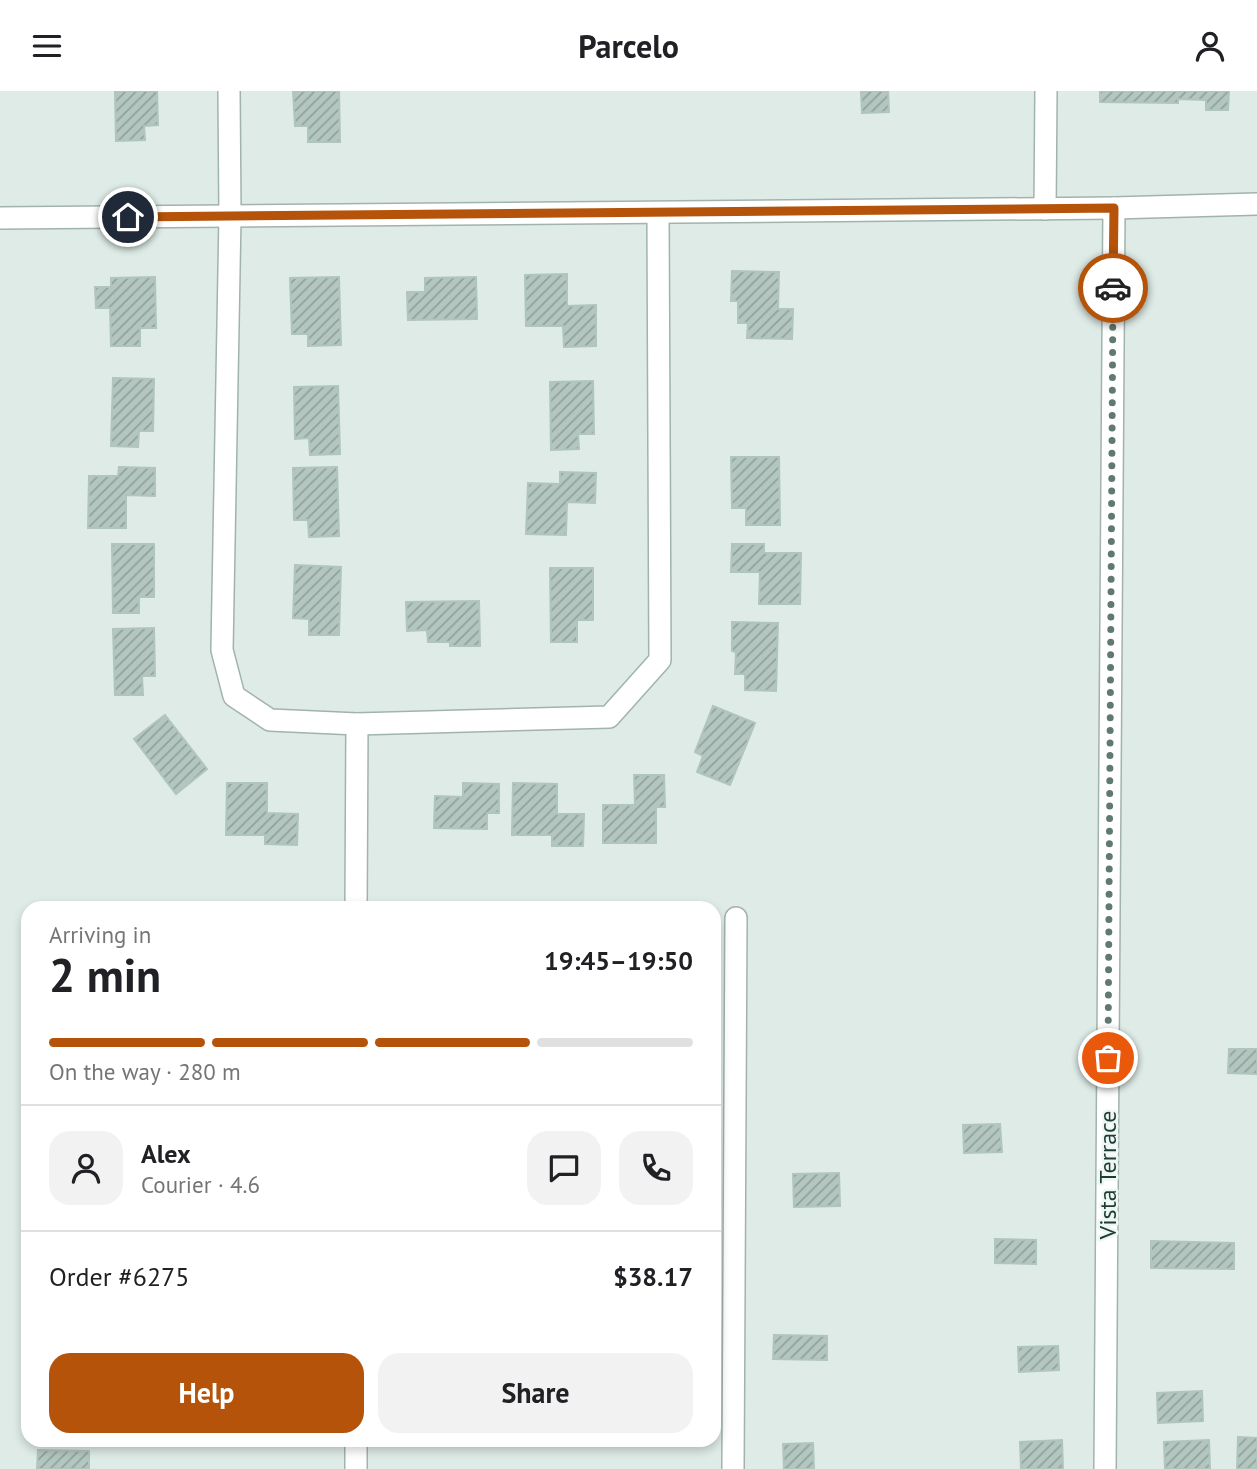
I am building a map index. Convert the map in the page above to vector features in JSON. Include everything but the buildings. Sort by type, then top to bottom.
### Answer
[{"type":"street","points":[[229,91],[230,216],[222,650],[234,696],[270,720],[357,724],[609,717],[660,660],[658,213]]},
{"type":"street","points":[[1045,209],[1046,91]]},
{"type":"street","points":[[0,218],[1045,209],[1257,204]]},
{"type":"street","name":"Vista Terrace","points":[[1105,1469],[1114,208]]},
{"type":"street","points":[[356,901],[357,724]]},
{"type":"street","points":[[733,1469],[736,918]]},
{"type":"street","points":[[356,1447],[356,1469]]},
{"type":"way so far","points":[[1108,1058],[1113,288]]},
{"type":"route","points":[[128,217],[1114,208],[1113,288]]}]
